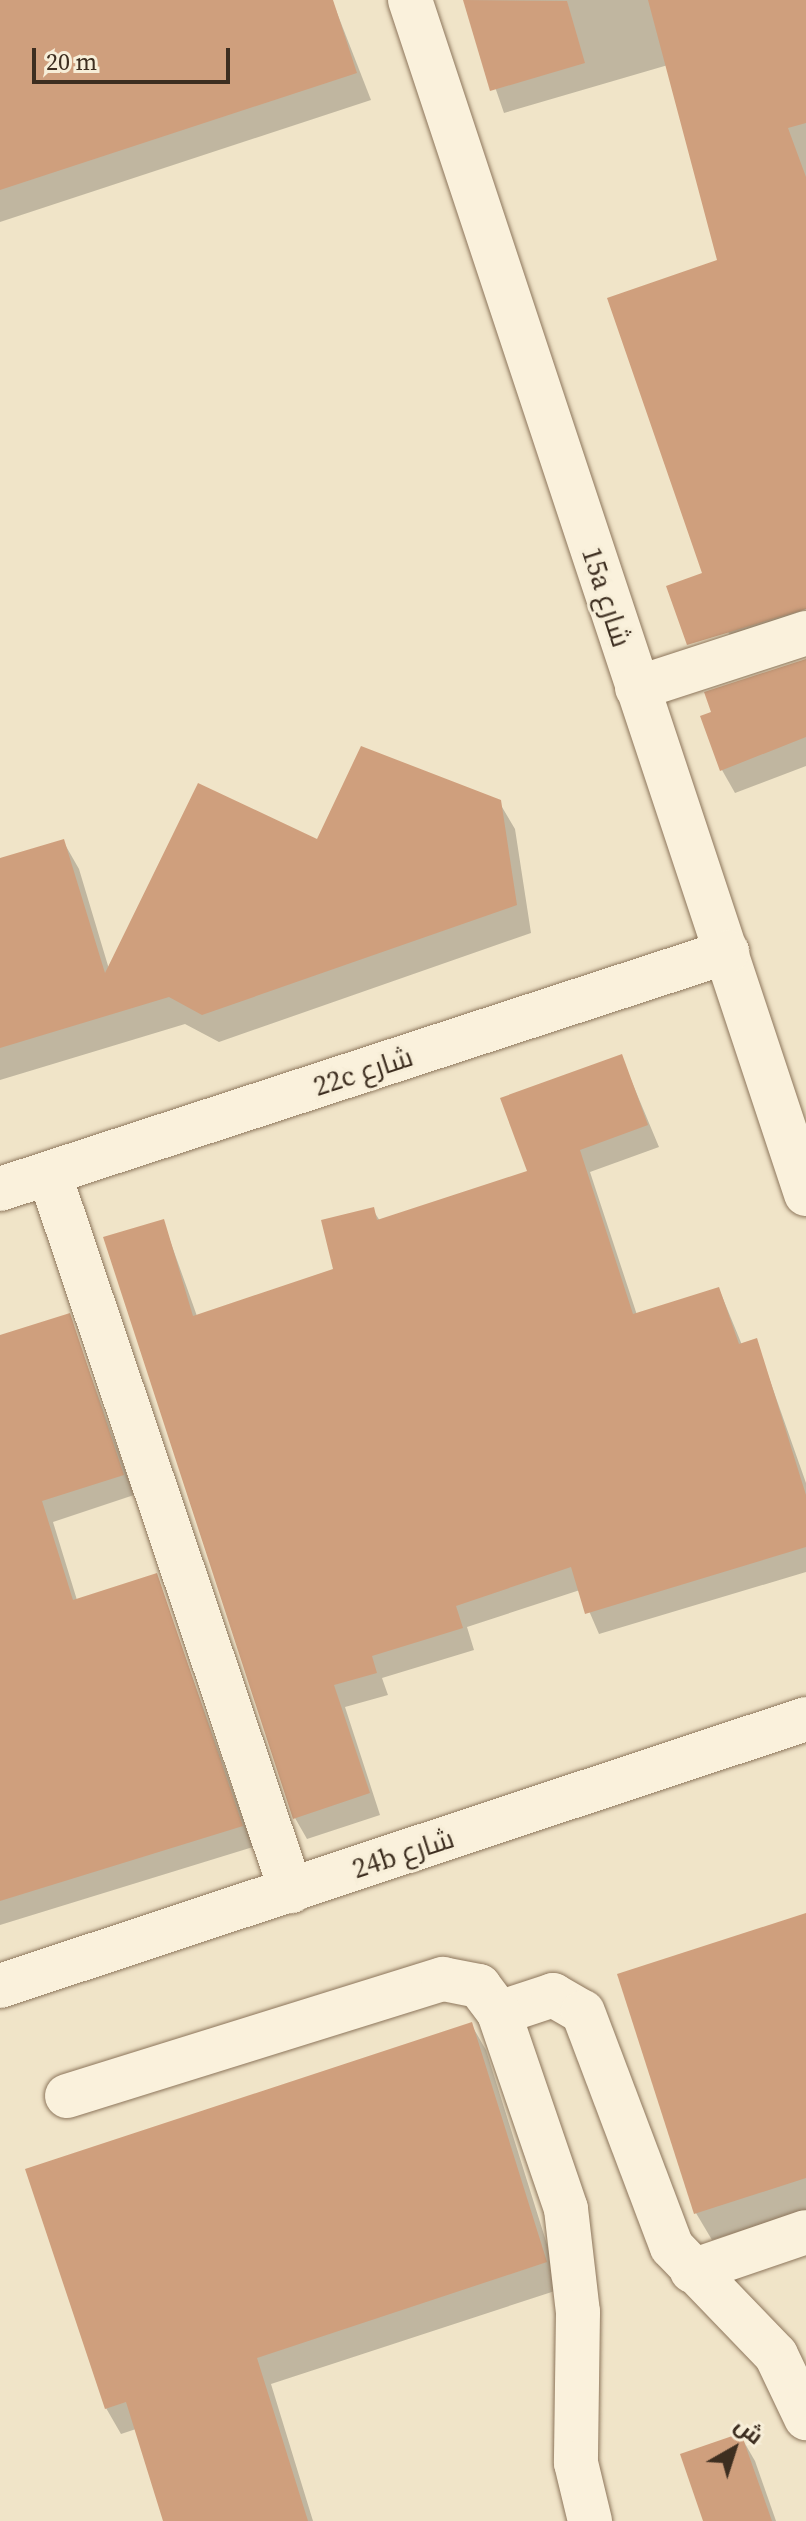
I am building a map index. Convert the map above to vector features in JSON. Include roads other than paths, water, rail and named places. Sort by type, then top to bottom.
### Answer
[{"type":"street","name":"15a شارع","points":[[410,0],[806,1194]]},
{"type":"street","points":[[637,688],[806,633]]},
{"type":"street","name":"22c شارع","points":[[0,1189],[727,952]]},
{"type":"street","points":[[49,1173],[291,1891]]},
{"type":"street","name":"24b شارع","points":[[0,1986],[806,1719]]},
{"type":"street","points":[[67,2096],[443,1979],[479,1986],[499,2013],[566,2209],[578,2312],[576,2463],[590,2521]]},
{"type":"street","points":[[499,2013],[553,1995],[583,2012],[660,2221],[692,2271],[776,2355],[806,2418]]},
{"type":"street","points":[[692,2271],[806,2232]]}]
